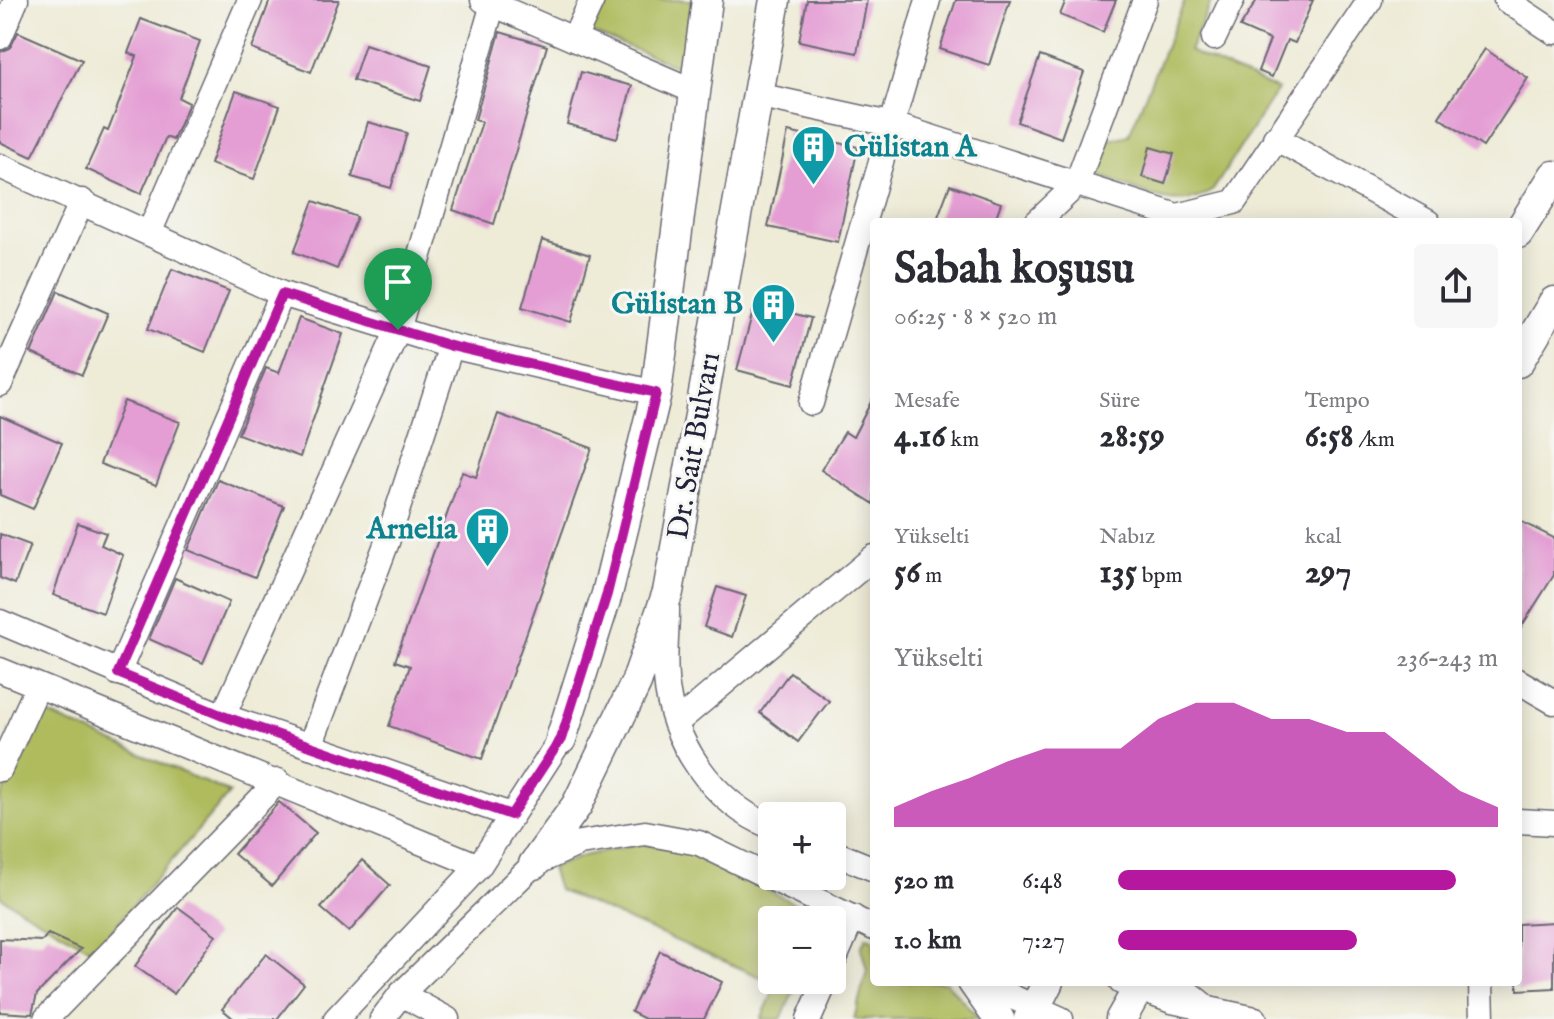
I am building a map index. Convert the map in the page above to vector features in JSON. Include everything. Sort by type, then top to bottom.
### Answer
[{"type":"main road","name":"Dr. Sait Bulvarı","points":[[561,739],[607,594],[656,393],[707,0]]},
{"type":"main road","name":"Dr. Sait Bulvarı","points":[[534,864],[577,805],[636,683],[668,592],[771,7]]},
{"type":"main road","points":[[1522,227],[1554,176]]},
{"type":"main road","points":[[1522,355],[1554,302]]},
{"type":"main road","points":[[978,986],[999,1019]]},
{"type":"main road","points":[[1121,1019],[1133,986]]},
{"type":"main road","points":[[1175,986],[1201,1007]]},
{"type":"street","points":[[0,37],[16,0]]},
{"type":"street","points":[[150,231],[250,0]]},
{"type":"street","points":[[574,39],[592,0]]},
{"type":"street","points":[[811,403],[928,0]]},
{"type":"street","points":[[1041,218],[1076,185],[1145,0]]},
{"type":"street","points":[[1214,38],[1232,0]]},
{"type":"street","points":[[757,95],[890,124],[1177,216],[1234,202],[1370,0]]},
{"type":"street","points":[[1506,0],[1554,32]]},
{"type":"street","points":[[223,716],[398,330],[488,2],[696,92]]},
{"type":"street","points":[[1275,138],[1421,218]]},
{"type":"street","points":[[0,166],[150,231],[282,294],[451,346],[656,393]]},
{"type":"street","points":[[0,384],[82,201]]},
{"type":"street","points":[[118,673],[282,294]]},
{"type":"street","points":[[310,746],[387,542],[451,346]]},
{"type":"street","points":[[676,723],[870,560]]},
{"type":"street","points":[[668,592],[666,679],[676,723],[687,749],[718,794],[758,822]]},
{"type":"street","points":[[0,622],[223,716],[511,815]]},
{"type":"street","points":[[0,670],[278,781],[479,866]]},
{"type":"street","points":[[1522,683],[1554,702]]},
{"type":"street","points":[[0,769],[38,686]]},
{"type":"street","points":[[336,1019],[479,866],[561,739]]},
{"type":"street","points":[[46,1019],[278,781]]},
{"type":"street","points":[[1522,821],[1554,823]]},
{"type":"street","points":[[382,1019],[401,994],[534,864],[580,843],[645,833],[699,843],[863,922],[846,946]]},
{"type":"street","points":[[846,858],[870,867]]},
{"type":"street","points":[[987,986],[1043,1007]]},
{"type":"street","points":[[1136,986],[1201,1007],[1255,1019]]},
{"type":"street","points":[[1481,986],[1482,1019]]},
{"type":"street","points":[[401,994],[447,1019]]},
{"type":"street","points":[[809,1019],[820,994]]},
{"type":"green space","points":[[601,0],[693,0],[680,67],[587,31]]},
{"type":"green space","points":[[1185,0],[1212,0],[1189,51],[1277,90],[1213,190],[1199,197],[1171,200],[1097,174],[1109,140],[1129,135]]},
{"type":"green space","points":[[41,711],[230,793],[94,951],[0,897],[0,799]]},
{"type":"green space","points":[[641,843],[690,851],[758,885],[758,890],[768,890],[800,906],[758,906],[758,976],[558,890],[551,868],[583,856]]},
{"type":"green space","points":[[866,937],[870,939],[870,986],[950,986],[979,1019],[854,1019],[867,970],[861,948]]},
{"type":"green space","points":[[772,994],[793,994],[781,1019],[761,1019]]},
{"type":"building","points":[[270,0],[339,0],[311,72],[252,49]]},
{"type":"building","points":[[807,0],[867,0],[857,53],[799,41]]},
{"type":"building","points":[[956,0],[1010,0],[989,65],[940,49]]},
{"type":"building","points":[[1066,0],[1116,0],[1103,32],[1060,15]]},
{"type":"building","points":[[1257,0],[1313,0],[1295,43],[1287,40],[1272,77],[1258,71],[1270,40],[1240,27]]},
{"type":"building","points":[[141,19],[200,41],[179,98],[189,103],[173,140],[166,137],[141,194],[86,169],[104,129],[108,131],[137,56],[128,53]]},
{"type":"building","points":[[18,32],[82,60],[32,157],[0,142],[0,52],[10,48]]},
{"type":"building","points":[[500,32],[547,46],[494,224],[453,210],[482,122],[475,120]]},
{"type":"building","points":[[365,44],[431,66],[420,101],[353,80]]},
{"type":"building","points":[[1485,49],[1528,78],[1483,147],[1439,117]]},
{"type":"building","points":[[1040,56],[1084,72],[1061,138],[1017,122]]},
{"type":"building","points":[[581,72],[632,86],[617,138],[567,124]]},
{"type":"building","points":[[236,91],[280,106],[254,179],[210,164]]},
{"type":"building","points":[[368,122],[407,133],[391,188],[352,177]]},
{"type":"building","name":"Gülistan A","points":[[788,132],[858,147],[838,242],[768,227]]},
{"type":"building","points":[[1150,147],[1174,154],[1165,184],[1142,177]]},
{"type":"building","points":[[950,185],[1001,203],[995,218],[938,218]]},
{"type":"building","points":[[314,201],[357,217],[337,269],[294,252]]},
{"type":"building","points":[[542,240],[590,255],[571,322],[522,307]]},
{"type":"building","points":[[172,269],[229,291],[205,352],[148,329]]},
{"type":"building","points":[[58,291],[108,313],[82,375],[31,353]]},
{"type":"building","name":"Gülistan B","points":[[755,304],[811,318],[793,385],[737,370]]},
{"type":"building","points":[[299,318],[343,334],[300,457],[238,434],[266,368],[279,373]]},
{"type":"building","points":[[124,401],[180,422],[156,485],[100,464]]},
{"type":"building","points":[[870,404],[870,501],[821,470],[845,432],[853,437]]},
{"type":"building","name":"Arnelia","points":[[498,414],[592,448],[482,759],[389,726],[410,666],[395,661],[462,472],[476,477]]},
{"type":"building","points":[[0,416],[62,443],[33,509],[0,495]]},
{"type":"building","points":[[218,480],[284,506],[255,577],[188,550]]},
{"type":"building","points":[[1522,522],[1554,538],[1554,575],[1522,626]]},
{"type":"building","points":[[78,523],[106,533],[101,545],[123,555],[103,613],[53,595]]},
{"type":"building","points":[[0,534],[30,545],[15,584],[0,578]]},
{"type":"building","points":[[175,578],[229,602],[203,663],[149,639]]},
{"type":"building","points":[[717,587],[746,596],[732,637],[704,627]]},
{"type":"building","points":[[790,672],[829,701],[798,742],[760,713]]},
{"type":"building","points":[[279,802],[316,833],[272,886],[234,854]]},
{"type":"building","points":[[362,860],[390,885],[349,932],[321,908]]},
{"type":"building","points":[[178,907],[216,935],[174,994],[135,966]]},
{"type":"building","points":[[1554,922],[1554,988],[1518,990],[1518,986],[1522,986],[1522,924]]},
{"type":"building","points":[[48,934],[81,949],[37,994],[32,1014],[0,1012],[0,939],[42,941]]},
{"type":"building","points":[[660,951],[722,982],[704,1019],[645,1019],[631,1012]]},
{"type":"building","points":[[266,954],[304,984],[277,1019],[234,1019],[222,1009]]},
{"type":"place","name":"Gülistan A","points":[[813,187]]},
{"type":"place","name":"Gülistan B","points":[[774,344]]},
{"type":"place","name":"Arnelia","points":[[488,569]]},
{"type":"route","points":[[282,294],[398,330],[451,346],[656,393],[607,594],[561,739],[511,815],[223,716],[118,673],[282,294]]}]
